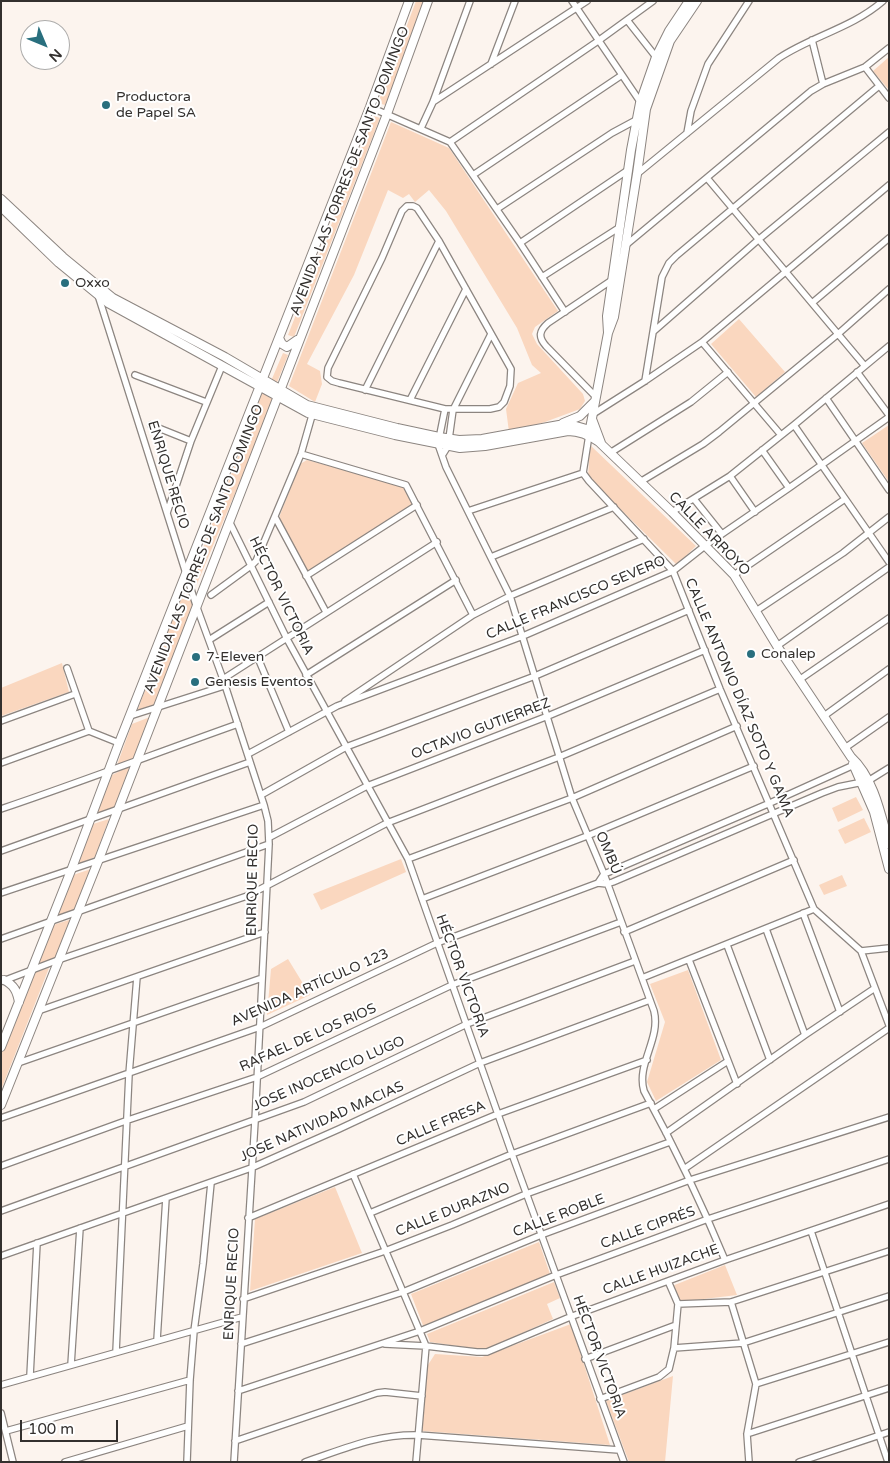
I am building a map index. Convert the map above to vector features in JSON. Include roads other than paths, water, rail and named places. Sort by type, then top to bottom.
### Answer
[{"type":"street","name":"AVENIDA LAS TORRES DE SANTO DOMINGO","points":[[1,1047],[370,107],[409,1]]},
{"type":"street","name":"AVENIDA LAS TORRES DE SANTO DOMINGO","points":[[1,1105],[99,859],[298,340],[387,114],[428,1]]},
{"type":"street","points":[[421,128],[433,102],[470,1]]},
{"type":"street","points":[[491,64],[515,1]]},
{"type":"street","points":[[572,1],[622,75],[642,112]]},
{"type":"street","points":[[433,102],[587,1]]},
{"type":"street","points":[[450,142],[653,1]]},
{"type":"street","points":[[608,333],[607,316],[628,170],[642,112],[656,57],[669,31],[689,1]]},
{"type":"street","points":[[468,511],[584,473],[587,431],[596,399],[608,333],[614,317],[638,174],[642,112],[670,41],[697,1]]},
{"type":"street","points":[[687,133],[691,111],[708,64],[749,1]]},
{"type":"street","points":[[638,174],[658,160],[687,133],[779,58],[793,49],[857,20],[883,1]]},
{"type":"street","points":[[627,20],[656,57]]},
{"type":"street","points":[[812,40],[823,84]]},
{"type":"street","points":[[626,245],[811,91],[823,84],[865,67],[889,48]]},
{"type":"street","points":[[865,67],[889,98]]},
{"type":"street","points":[[473,174],[622,75]]},
{"type":"street","points":[[645,381],[662,277],[665,269],[676,256],[879,86]]},
{"type":"street","points":[[370,107],[450,142],[565,312]]},
{"type":"street","points":[[497,209],[642,112]]},
{"type":"street","points":[[654,331],[758,240],[889,132]]},
{"type":"street","points":[[520,243],[628,170]]},
{"type":"street","points":[[707,178],[731,209],[864,365]]},
{"type":"street","points":[[592,416],[702,342],[889,185]]},
{"type":"street","points":[[1,199],[122,312],[222,366],[261,383]]},
{"type":"street","points":[[410,205],[419,211],[439,241],[511,369],[510,386],[504,402],[495,409],[445,409],[335,382],[327,377],[328,368],[405,207],[410,205]]},
{"type":"street","points":[[1,207],[59,263],[99,292],[314,411],[449,443],[460,448],[486,446],[568,431],[587,431]]},
{"type":"street","points":[[542,277],[620,227]]},
{"type":"street","points":[[812,303],[889,238]]},
{"type":"street","points":[[365,390],[439,241]]},
{"type":"street","points":[[596,399],[541,340],[540,334],[542,328],[612,280]]},
{"type":"street","points":[[410,400],[466,289]]},
{"type":"street","points":[[640,482],[703,444],[838,334],[889,289]]},
{"type":"street","name":"ENRIQUE RECIO","points":[[99,292],[186,574],[264,804],[270,837],[234,1462]]},
{"type":"street","points":[[443,454],[449,443],[454,410],[491,334]]},
{"type":"street","points":[[279,338],[282,344],[287,347],[298,340]]},
{"type":"street","points":[[702,342],[781,435]]},
{"type":"street","points":[[672,512],[730,476],[889,346]]},
{"type":"street","points":[[167,513],[191,441],[222,366]]},
{"type":"street","points":[[610,453],[691,402],[728,372]]},
{"type":"street","points":[[857,372],[889,416]]},
{"type":"street","points":[[135,375],[206,402]]},
{"type":"street","points":[[826,398],[889,490]]},
{"type":"street","points":[[449,443],[482,439],[559,424],[580,416],[596,399]]},
{"type":"street","points":[[438,441],[445,409]]},
{"type":"street","points":[[211,595],[256,561],[300,454],[314,411]]},
{"type":"street","points":[[592,416],[600,444]]},
{"type":"street","name":"CALLE FRANCISCO SEVERO","points":[[248,754],[337,706],[523,636],[673,571],[706,545],[889,416]]},
{"type":"street","points":[[559,424],[587,431]]},
{"type":"street","points":[[151,425],[191,441]]},
{"type":"street","points":[[794,425],[889,562]]},
{"type":"street","name":"CALLE ARROYO","points":[[587,431],[706,545],[734,575],[799,680],[852,757],[886,818],[889,844]]},
{"type":"street","name":"OMBÚ","points":[[438,441],[446,467],[510,596],[572,798],[604,874],[656,1017],[656,1025],[646,1060],[642,1084],[690,1180],[725,1260]]},
{"type":"street","points":[[762,450],[789,488]]},
{"type":"street","points":[[300,454],[405,484],[409,488],[474,615]]},
{"type":"street","name":"CALLE ANTONIO DÍAZ SOTO Y GAMA","points":[[584,473],[589,481],[673,571],[720,689],[814,909]]},
{"type":"street","points":[[730,476],[755,512]]},
{"type":"street","points":[[694,498],[722,534]]},
{"type":"street","points":[[734,575],[845,499]]},
{"type":"street","points":[[306,576],[417,505]]},
{"type":"street","points":[[492,557],[614,507]]},
{"type":"street","points":[[756,611],[843,553],[889,517]]},
{"type":"street","points":[[275,518],[326,612]]},
{"type":"street","name":"HÉCTOR VICTORIA","points":[[229,520],[306,675],[408,859],[585,1359],[624,1462]]},
{"type":"street","points":[[337,706],[474,615],[510,596],[644,539]]},
{"type":"street","points":[[130,716],[224,682],[326,612],[437,542]]},
{"type":"street","points":[[777,646],[889,568]]},
{"type":"street","points":[[306,675],[456,580]]},
{"type":"street","points":[[209,640],[269,602]]},
{"type":"street","points":[[261,795],[346,748],[535,676],[689,610]]},
{"type":"street","points":[[799,680],[889,618]]},
{"type":"street","name":"OCTAVIO GUTIERREZ","points":[[270,837],[367,786],[548,716],[704,650]]},
{"type":"street","points":[[258,658],[289,732]]},
{"type":"street","points":[[67,668],[89,731]]},
{"type":"street","points":[[824,716],[889,669]]},
{"type":"street","points":[[3,981],[58,960],[241,898],[268,886],[387,823],[559,757],[720,689]]},
{"type":"street","points":[[1,720],[76,694]]},
{"type":"street","points":[[845,748],[889,716]]},
{"type":"street","points":[[1,809],[70,786],[136,760],[238,724]]},
{"type":"street","points":[[408,859],[572,798],[737,726]]},
{"type":"street","points":[[1,763],[89,731],[119,743]]},
{"type":"street","points":[[1,851],[250,762]]},
{"type":"street","points":[[856,764],[770,804],[604,874],[598,882],[607,884],[838,787],[865,782],[889,768]]},
{"type":"street","points":[[422,899],[587,836],[754,766]]},
{"type":"street","name":"CALLE ARROYO","points":[[865,782],[889,869]]},
{"type":"street","points":[[1,893],[264,804]]},
{"type":"street","points":[[1,939],[269,844]]},
{"type":"street","points":[[624,932],[794,860]]},
{"type":"street","name":"AVENIDA ARTÍCULO 123","points":[[1,1118],[260,1027],[437,943],[598,882]]},
{"type":"street","points":[[642,978],[814,909],[861,951],[889,1026],[684,1169]]},
{"type":"street","points":[[803,913],[840,1012]]},
{"type":"street","name":"RAFAEL DE LOS RIOS","points":[[1,1166],[128,1120],[257,1077],[452,985],[621,922]]},
{"type":"street","points":[[766,929],[805,1035]]},
{"type":"street","points":[[38,1011],[265,932]]},
{"type":"street","points":[[727,945],[770,1060]]},
{"type":"street","points":[[861,951],[889,948]]},
{"type":"street","points":[[689,960],[737,1084]]},
{"type":"street","name":"JOSE INOCENCIO LUGO","points":[[1,1211],[304,1102],[467,1024],[635,961]]},
{"type":"street","points":[[116,1352],[129,1074],[137,978]]},
{"type":"street","points":[[18,1063],[262,978]]},
{"type":"street","points":[[3,981],[11,983],[19,1002]]},
{"type":"street","points":[[666,1133],[875,988]]},
{"type":"street","name":"JOSE NATIVIDAD MACIAS","points":[[1,1256],[251,1168],[480,1063],[650,1000]]},
{"type":"street","name":"CALLE FRESA","points":[[248,1218],[498,1114],[646,1060]]},
{"type":"street","points":[[654,1109],[728,1061]]},
{"type":"street","points":[[370,1213],[512,1154],[651,1103]]},
{"type":"street","name":"CALLE ROBLE","points":[[240,1344],[403,1292],[541,1235],[690,1180],[889,1117]]},
{"type":"street","name":"CALLE DURAZNO","points":[[243,1299],[386,1250],[526,1194],[670,1142]]},
{"type":"street","name":"CALLE CIPRÉS","points":[[420,1331],[556,1275],[708,1219],[889,1159]]},
{"type":"street","points":[[353,1174],[426,1346],[416,1462]]},
{"type":"street","points":[[187,1462],[194,1331],[203,1264],[210,1183]]},
{"type":"street","points":[[157,1340],[166,1198]]},
{"type":"street","name":"CALLE HUIZACHE","points":[[382,1344],[487,1352],[570,1317],[725,1260],[889,1204]]},
{"type":"street","points":[[71,1365],[80,1228]]},
{"type":"street","points":[[811,1231],[888,1462]]},
{"type":"street","points":[[30,1376],[37,1243]]},
{"type":"street","points":[[678,1304],[731,1302],[889,1251]]},
{"type":"street","points":[[600,1399],[659,1377],[665,1373],[671,1364],[678,1304],[668,1281]]},
{"type":"street","points":[[674,1348],[743,1343],[889,1296]]},
{"type":"street","points":[[731,1302],[756,1384],[747,1434],[749,1462]]},
{"type":"street","points":[[1,1385],[242,1317]]},
{"type":"street","points":[[585,1359],[676,1326]]},
{"type":"street","name":"CALLE HUIZACHE","points":[[238,1391],[420,1331]]},
{"type":"street","points":[[756,1384],[889,1342]]},
{"type":"street","points":[[6,1431],[190,1380]]},
{"type":"street","points":[[747,1434],[889,1388]]},
{"type":"street","points":[[235,1441],[366,1396],[385,1392],[422,1396]]},
{"type":"street","points":[[1,1413],[13,1462]]},
{"type":"street","points":[[65,1462],[188,1426]]},
{"type":"street","points":[[799,1462],[889,1432]]},
{"type":"street","points":[[305,1462],[392,1435],[619,1450]]},
{"type":"place","name":"Productora de Papel SA","points":[[106,105]]},
{"type":"place","name":"Oxxo","points":[[65,283]]},
{"type":"place","name":"Conalep","points":[[751,654]]},
{"type":"place","name":"7-Eleven","points":[[196,657]]},
{"type":"place","name":"Genesis Eventos","points":[[195,682]]}]
